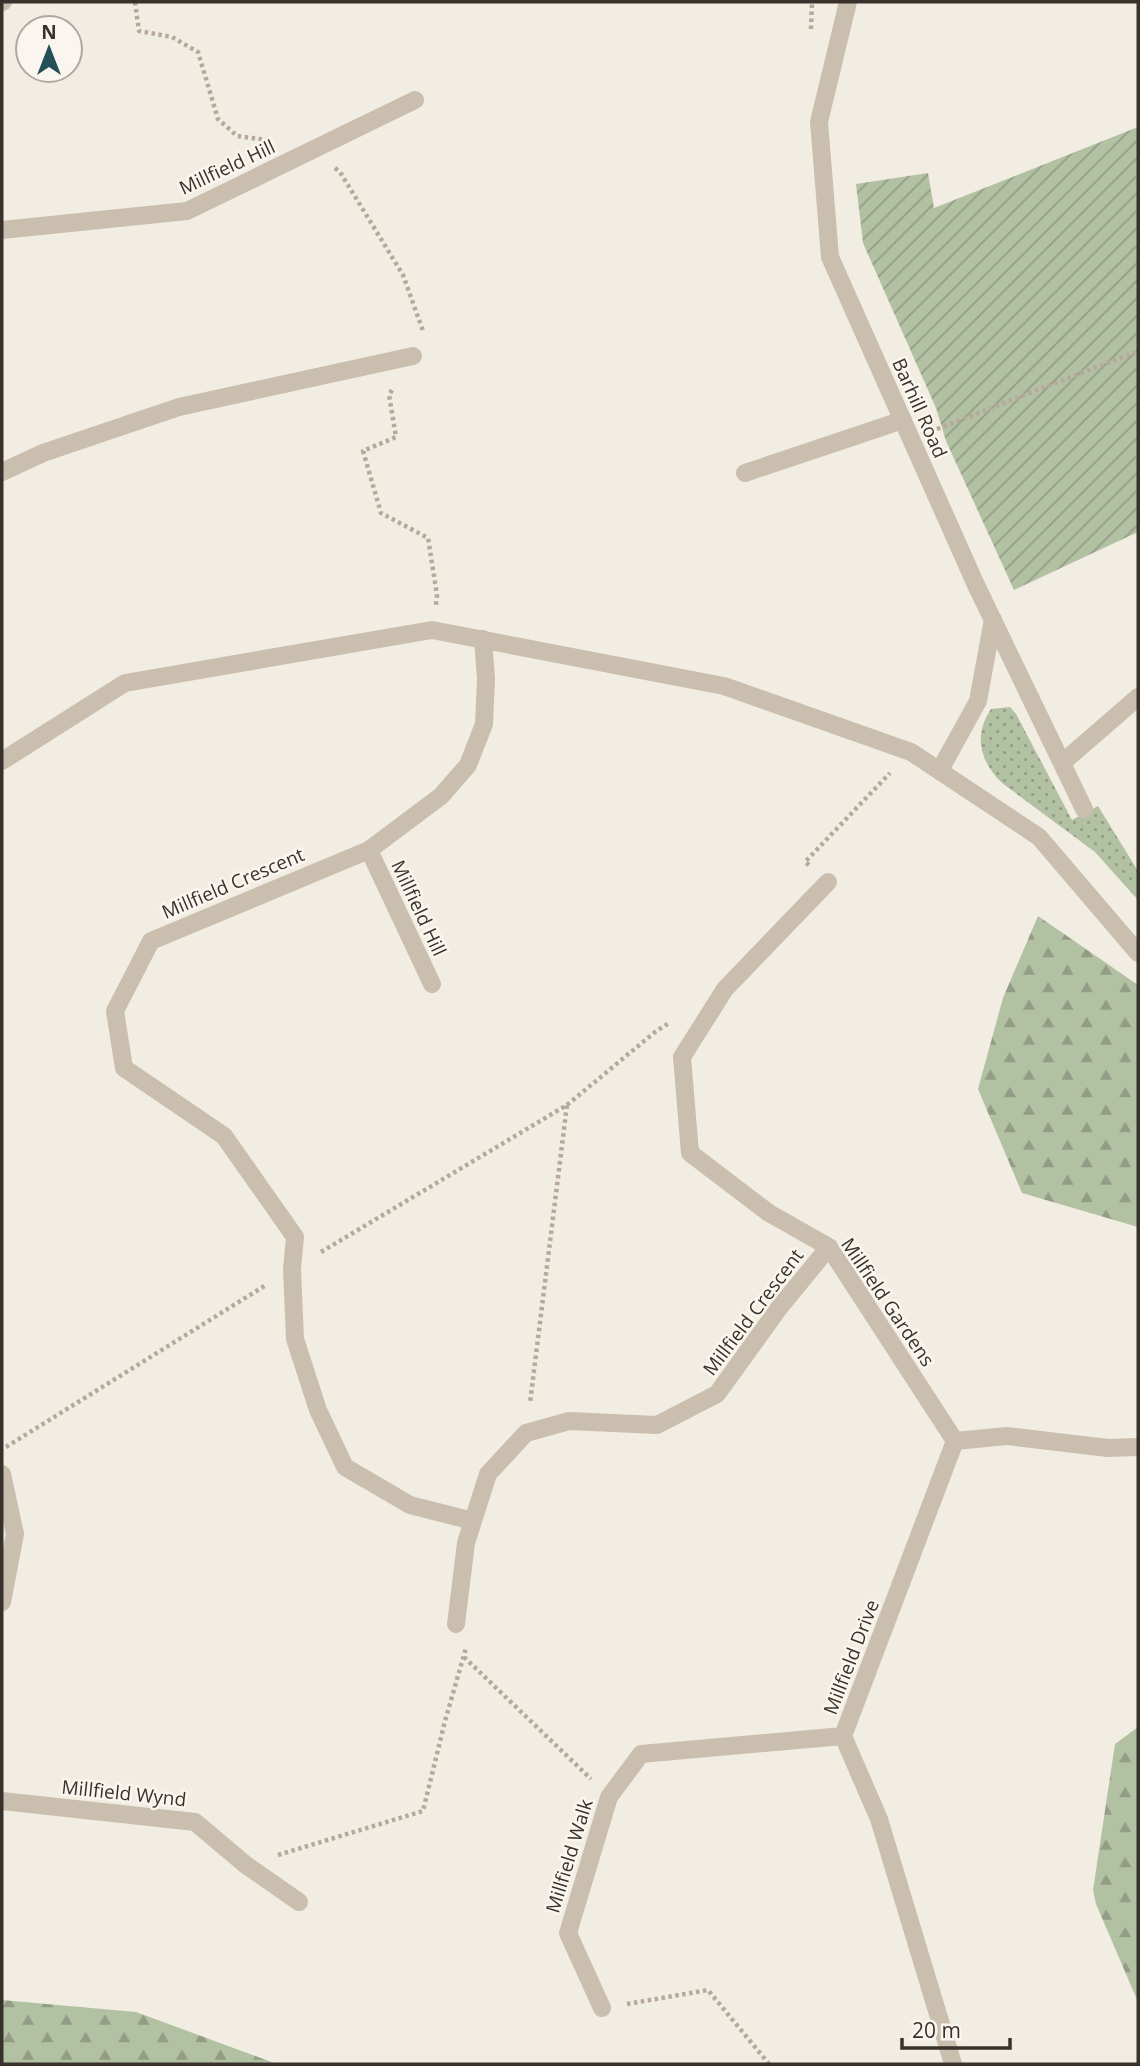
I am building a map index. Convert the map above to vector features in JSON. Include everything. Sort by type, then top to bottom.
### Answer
[{"type":"street","name":"Barhill Road","points":[[849,2],[819,122],[830,257],[993,619],[1084,809]]},
{"type":"street","name":"Millfield Hill","points":[[2,230],[187,211],[415,100]]},
{"type":"street","points":[[2,472],[43,453],[178,407],[413,356]]},
{"type":"street","points":[[745,473],[903,419]]},
{"type":"street","points":[[940,770],[978,701],[993,619]]},
{"type":"street","points":[[2,761],[125,683],[432,630],[724,685],[911,752],[1039,837],[1138,953]]},
{"type":"street","name":"Millfield Crescent","points":[[473,1521],[410,1505],[345,1467],[318,1410],[295,1339],[292,1269],[295,1237],[225,1136],[124,1069],[115,1011],[151,941],[369,850],[441,796],[468,765],[484,724],[486,679],[483,639]]},
{"type":"street","points":[[1062,762],[1138,697]]},
{"type":"street","name":"Millfield Hill","points":[[369,850],[432,984]]},
{"type":"street","name":"Millfield Gardens","points":[[828,882],[725,989],[682,1057],[690,1153],[768,1213],[829,1247],[955,1441]]},
{"type":"street","name":"Millfield Crescent","points":[[526,1433],[569,1421],[657,1425],[718,1394],[779,1308],[829,1247]]},
{"type":"street","points":[[462,1630],[466,1543],[488,1474],[526,1433]]},
{"type":"street","points":[[955,1441],[1007,1436],[1108,1448],[1138,1447]]},
{"type":"street","name":"Millfield Drive","points":[[953,2064],[879,1819],[843,1736],[955,1441]]},
{"type":"street","points":[[2,1474],[15,1534],[2,1602]]},
{"type":"street","name":"Millfield Walk","points":[[602,2008],[568,1933],[609,1797],[640,1754],[843,1736]]},
{"type":"street","name":"Millfield Wynd","points":[[2,1801],[195,1822],[246,1865],[299,1902]]},
{"type":"path","points":[[135,2],[139,30],[172,37],[198,52],[218,119],[237,136],[314,150],[340,172],[403,275],[429,347],[413,356],[388,395],[396,437],[363,451],[381,513],[428,538],[437,595],[432,630]]},
{"type":"path","points":[[911,439],[1138,351]]},
{"type":"path","points":[[828,882],[805,862],[911,752]]},
{"type":"path","points":[[2,1449],[292,1269],[567,1105],[655,1032],[678,1017]]},
{"type":"path","points":[[526,1433],[567,1105]]},
{"type":"path","points":[[246,1865],[423,1811],[464,1657],[462,1630]]},
{"type":"path","points":[[464,1657],[609,1797]]},
{"type":"path","points":[[602,2008],[708,1990],[769,2064]]},
{"type":"green space","points":[[1138,127],[1138,532],[1014,590],[946,441],[936,408],[863,243],[856,184],[928,173],[934,208]]},
{"type":"green space","points":[[1010,707],[1072,820],[1098,806],[1138,871],[1138,900],[1095,852],[1002,783],[988,766],[981,738],[985,719],[991,709]]},
{"type":"green space","points":[[1038,916],[1138,985],[1138,1227],[1022,1193],[978,1089],[1003,998]]},
{"type":"green space","points":[[1138,1727],[1138,2002],[1096,1904],[1093,1890],[1115,1744]]},
{"type":"green space","points":[[2,2000],[136,2012],[277,2064],[2,2064]]}]
